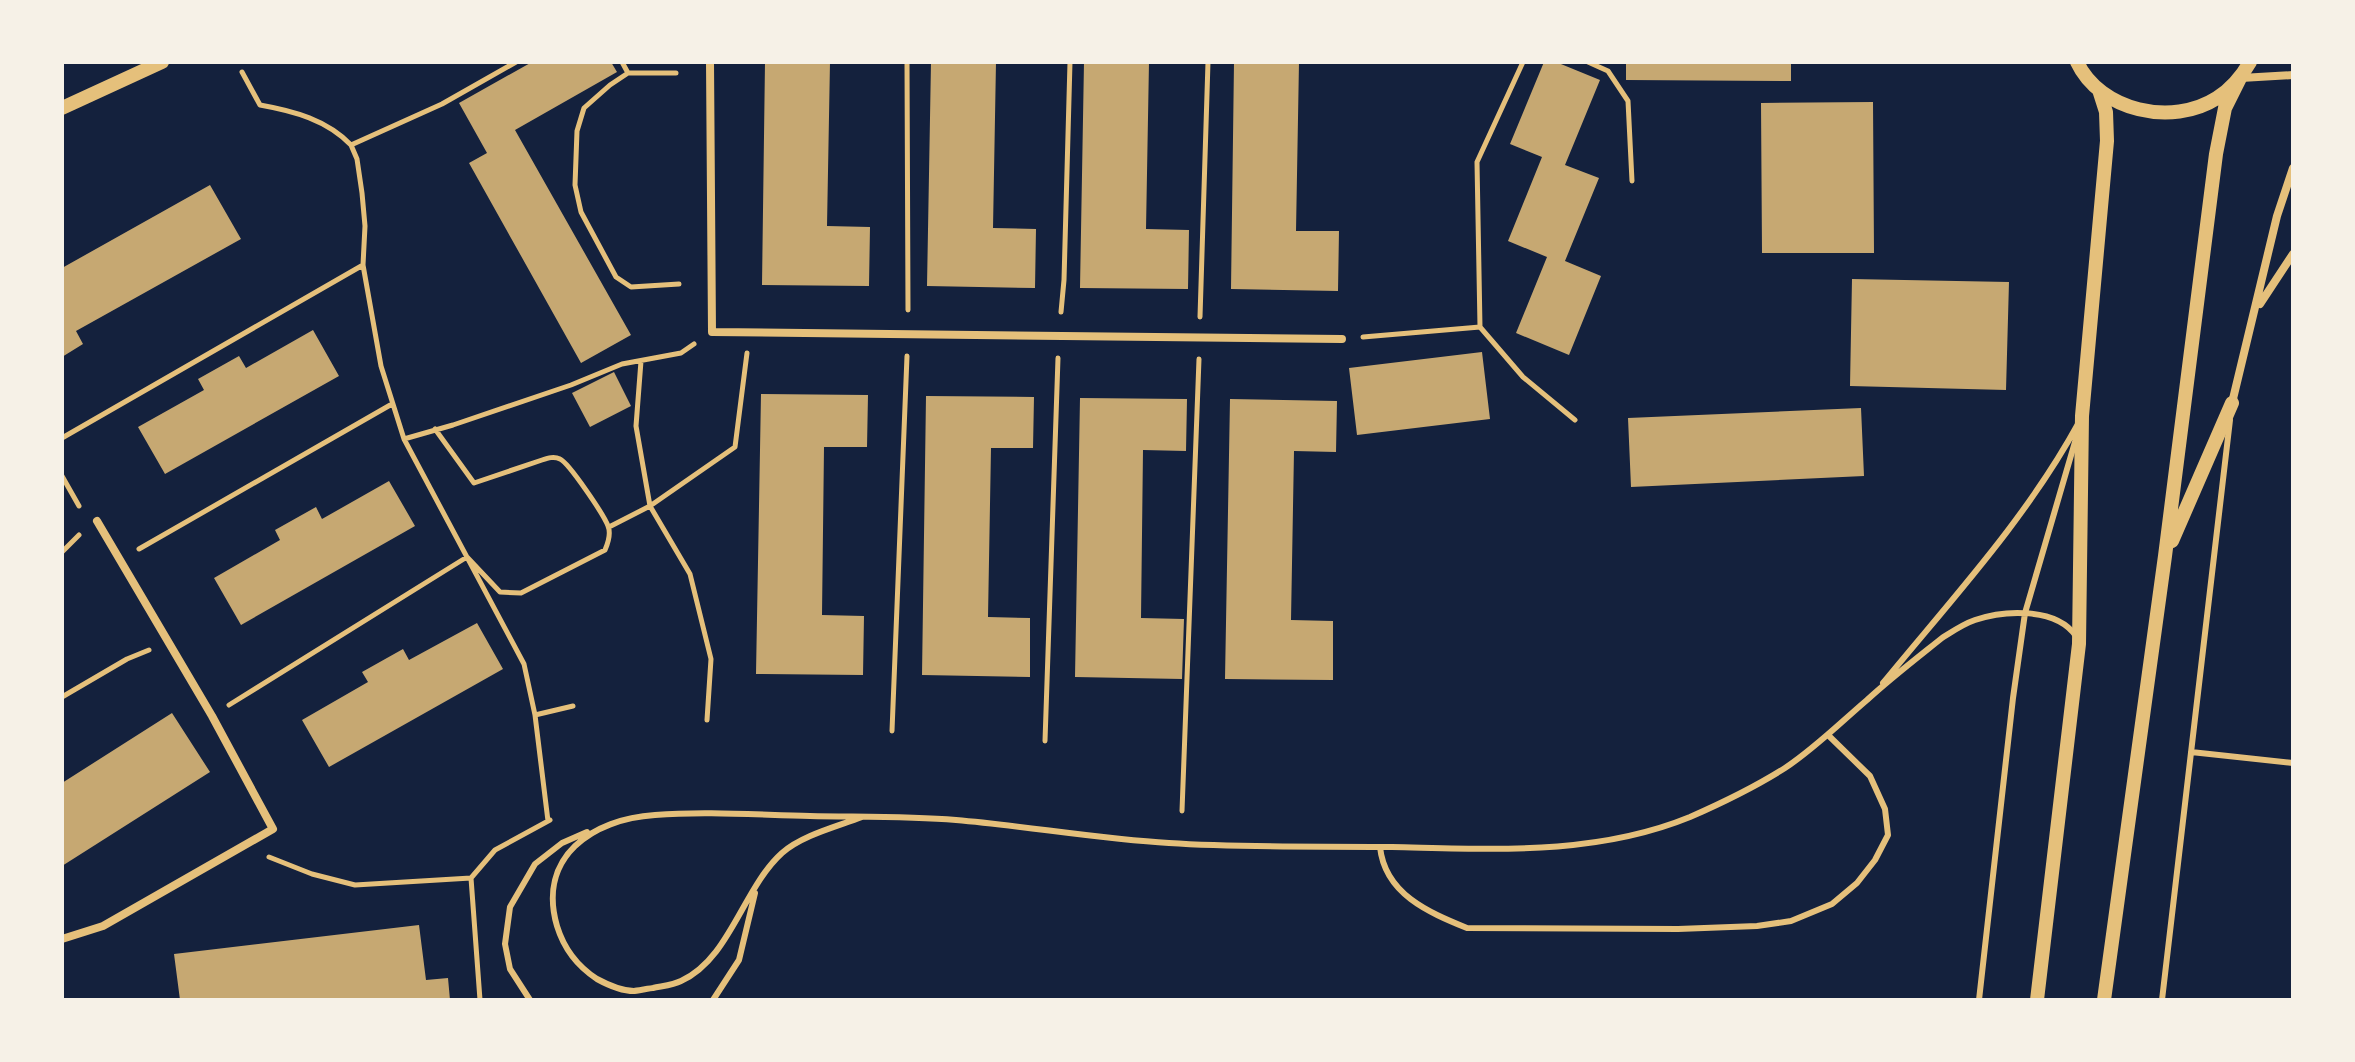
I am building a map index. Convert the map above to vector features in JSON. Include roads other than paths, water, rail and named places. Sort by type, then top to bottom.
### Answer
[{"type":"street","points":[[62,108],[162,62]]},
{"type":"street","points":[[710,62],[712,332],[1342,339]]},
{"type":"street","points":[[2037,1000],[2079,644],[2082,416],[2107,141],[2106,112],[2099,90],[2077,62]]},
{"type":"street","points":[[2104,1000],[2216,154],[2225,108],[2250,62]]},
{"type":"street","points":[[2099,90],[2126,106],[2156,113],[2172,112],[2216,99],[2240,78],[2293,75]]},
{"type":"street","points":[[2165,556],[2232,403],[2277,216],[2293,168]]},
{"type":"street","points":[[2257,308],[2293,254]]},
{"type":"street","points":[[62,939],[103,926],[273,829],[212,716],[97,521]]},
{"type":"lane","points":[[2162,1000],[2232,403]]},
{"type":"lane","points":[[1979,1000],[2025,613],[2082,416]]},
{"type":"lane","points":[[1873,695],[2034,496],[2082,416]]},
{"type":"lane","points":[[530,1000],[510,969],[505,944],[510,907],[535,864],[562,843],[630,817],[952,820],[1166,843],[1271,847],[1503,849],[1572,846],[1639,834],[1688,817],[1786,767],[1942,638],[1962,626],[1995,615],[2025,613],[2044,616],[2068,626],[2079,644]]},
{"type":"lane","points":[[1380,847],[1388,878],[1404,894],[1438,916],[1467,928],[1678,929],[1757,926],[1791,921],[1832,904],[1857,883],[1875,860],[1888,835],[1885,809],[1870,776],[1828,735]]},
{"type":"lane","points":[[2191,752],[2293,763]]},
{"type":"lane","points":[[602,826],[584,837],[570,851],[559,869],[552,896],[560,932],[573,960],[589,974],[611,986],[634,991],[680,982],[703,967],[765,872],[785,850],[862,817]]},
{"type":"lane","points":[[713,1000],[739,960],[757,886]]}]
